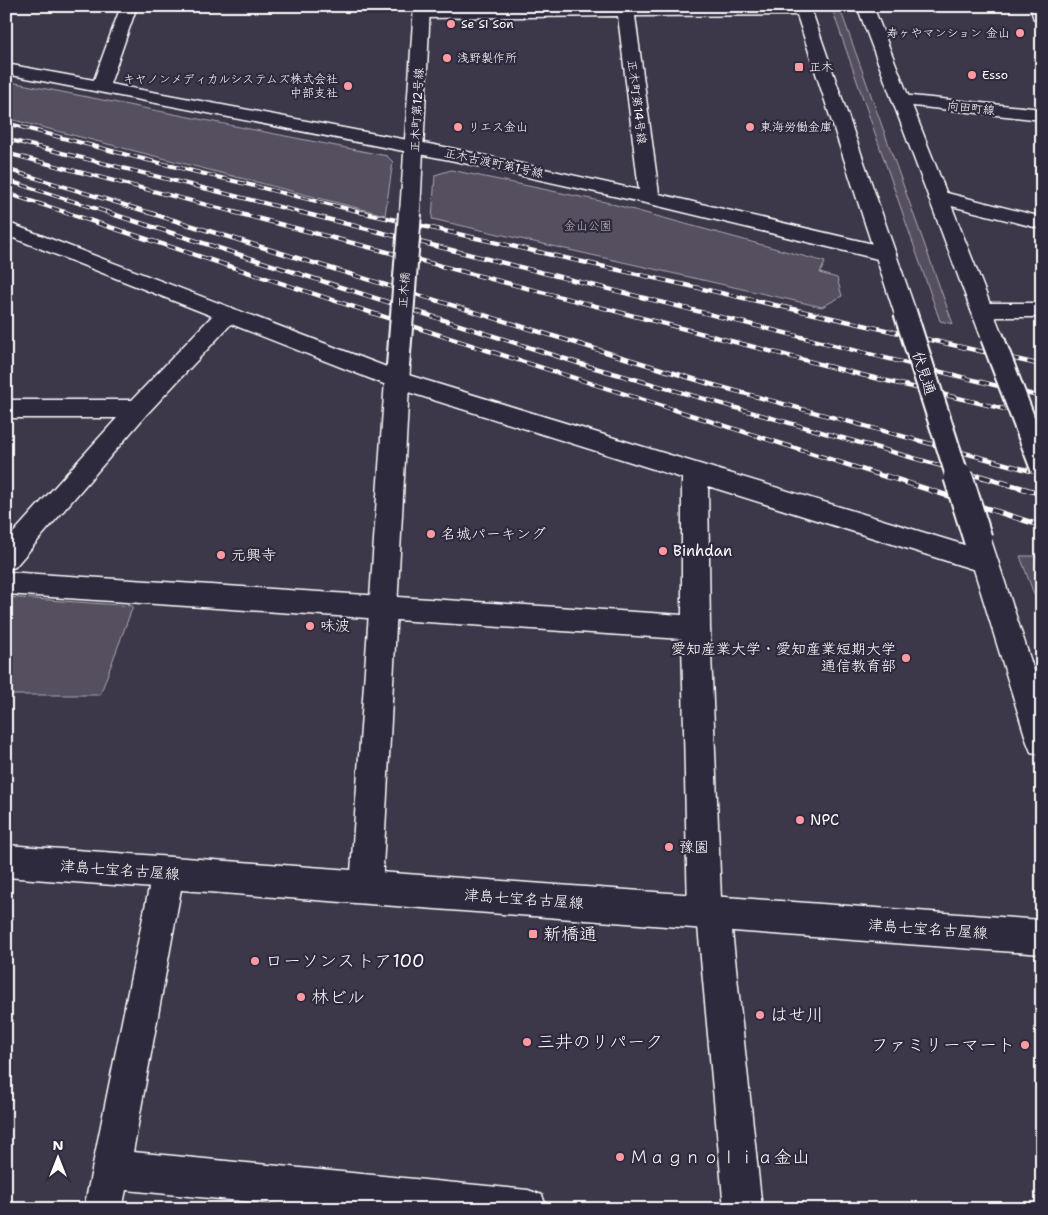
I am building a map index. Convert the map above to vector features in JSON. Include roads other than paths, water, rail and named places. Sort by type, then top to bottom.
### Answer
[{"type":"main road","points":[[100,88],[128,6]]},
{"type":"main road","points":[[865,6],[1042,468]]},
{"type":"main road","points":[[1038,6],[1042,19]]},
{"type":"main road","points":[[422,10],[803,8]]},
{"type":"main road","name":"伏見通","points":[[803,8],[905,312],[1042,742]]},
{"type":"main road","name":"正木町第14号線","points":[[625,9],[650,198]]},
{"type":"main road","name":"正木町第12号線","points":[[410,214],[422,10]]},
{"type":"main road","name":"正木古渡町第1号線","points":[[6,69],[415,147],[650,198],[886,254]]},
{"type":"main road","name":"向田町線","points":[[904,108],[1042,115]]},
{"type":"main road","name":"向田町線","points":[[904,108],[1042,129]]},
{"type":"main road","points":[[939,197],[1042,223]]},
{"type":"main road","name":"正木橋","points":[[366,887],[385,610],[398,373],[410,214]]},
{"type":"main road","points":[[6,228],[227,314],[695,472],[981,551]]},
{"type":"main road","points":[[982,310],[1042,310]]},
{"type":"main road","points":[[6,559],[138,409],[227,314]]},
{"type":"main road","points":[[6,409],[138,409]]},
{"type":"main road","points":[[695,472],[696,628],[709,912],[743,1209]]},
{"type":"main road","points":[[6,583],[385,610],[696,628]]},
{"type":"main road","name":"津島七宝名古屋線","points":[[6,861],[1042,937]]},
{"type":"main road","points":[[103,1209],[168,874]]},
{"type":"main road","points":[[110,1169],[528,1209]]},
{"type":"railway","points":[[6,123],[135,157],[365,213]]},
{"type":"railway","points":[[6,139],[304,213]]},
{"type":"railway","points":[[6,153],[238,213]]},
{"type":"railway","points":[[6,169],[151,213]]},
{"type":"railway","points":[[6,180],[110,213]]},
{"type":"railway","points":[[6,193],[68,213]]},
{"type":"railway","points":[[64,212],[458,341],[889,478]]},
{"type":"railway","points":[[106,212],[581,364],[984,478]]},
{"type":"railway","points":[[147,212],[710,384],[1042,474]]},
{"type":"railway","points":[[233,212],[862,375],[1042,418]]},
{"type":"railway","points":[[299,212],[1042,397]]},
{"type":"railway","points":[[360,212],[1042,365]]},
{"type":"railway","points":[[886,476],[1042,526]]},
{"type":"railway","points":[[980,476],[1042,494]]},
{"type":"place","name":"Se Si Son","points":[[451,24]]},
{"type":"place","name":"寿ヶやマンション 金山","points":[[1020,33]]},
{"type":"place","name":"浅野製作所","points":[[447,58]]},
{"type":"place","name":"正木","points":[[799,67]]},
{"type":"place","name":"Esso","points":[[972,75]]},
{"type":"place","name":"キヤノンメディカルシステムズ株式会社 中部支社","points":[[348,86]]},
{"type":"place","name":"リエス金山","points":[[458,127]]},
{"type":"place","name":"東海労働金庫","points":[[750,127]]},
{"type":"place","name":"名城パーキング","points":[[431,534]]},
{"type":"place","name":"Binhdan","points":[[663,551]]},
{"type":"place","name":"元興寺","points":[[221,555]]},
{"type":"place","name":"味波","points":[[310,626]]},
{"type":"place","name":"愛知産業大学・愛知産業短期大学 通信教育部","points":[[906,658]]},
{"type":"place","name":"NPC","points":[[800,820]]},
{"type":"place","name":"豫園","points":[[669,847]]},
{"type":"place","name":"新橋通","points":[[533,934]]},
{"type":"place","name":"ローソンストア100","points":[[255,961]]},
{"type":"place","name":"林ビル","points":[[301,997]]},
{"type":"place","name":"はせ川","points":[[760,1015]]},
{"type":"place","name":"三井のリパーク","points":[[527,1042]]},
{"type":"place","name":"ファミリーマート","points":[[1025,1045]]},
{"type":"place","name":"Ｍａｇｎｏｌｉａ金山","points":[[620,1157]]},
{"type":"park label","name":"金山公園","points":[[588,226]]}]
